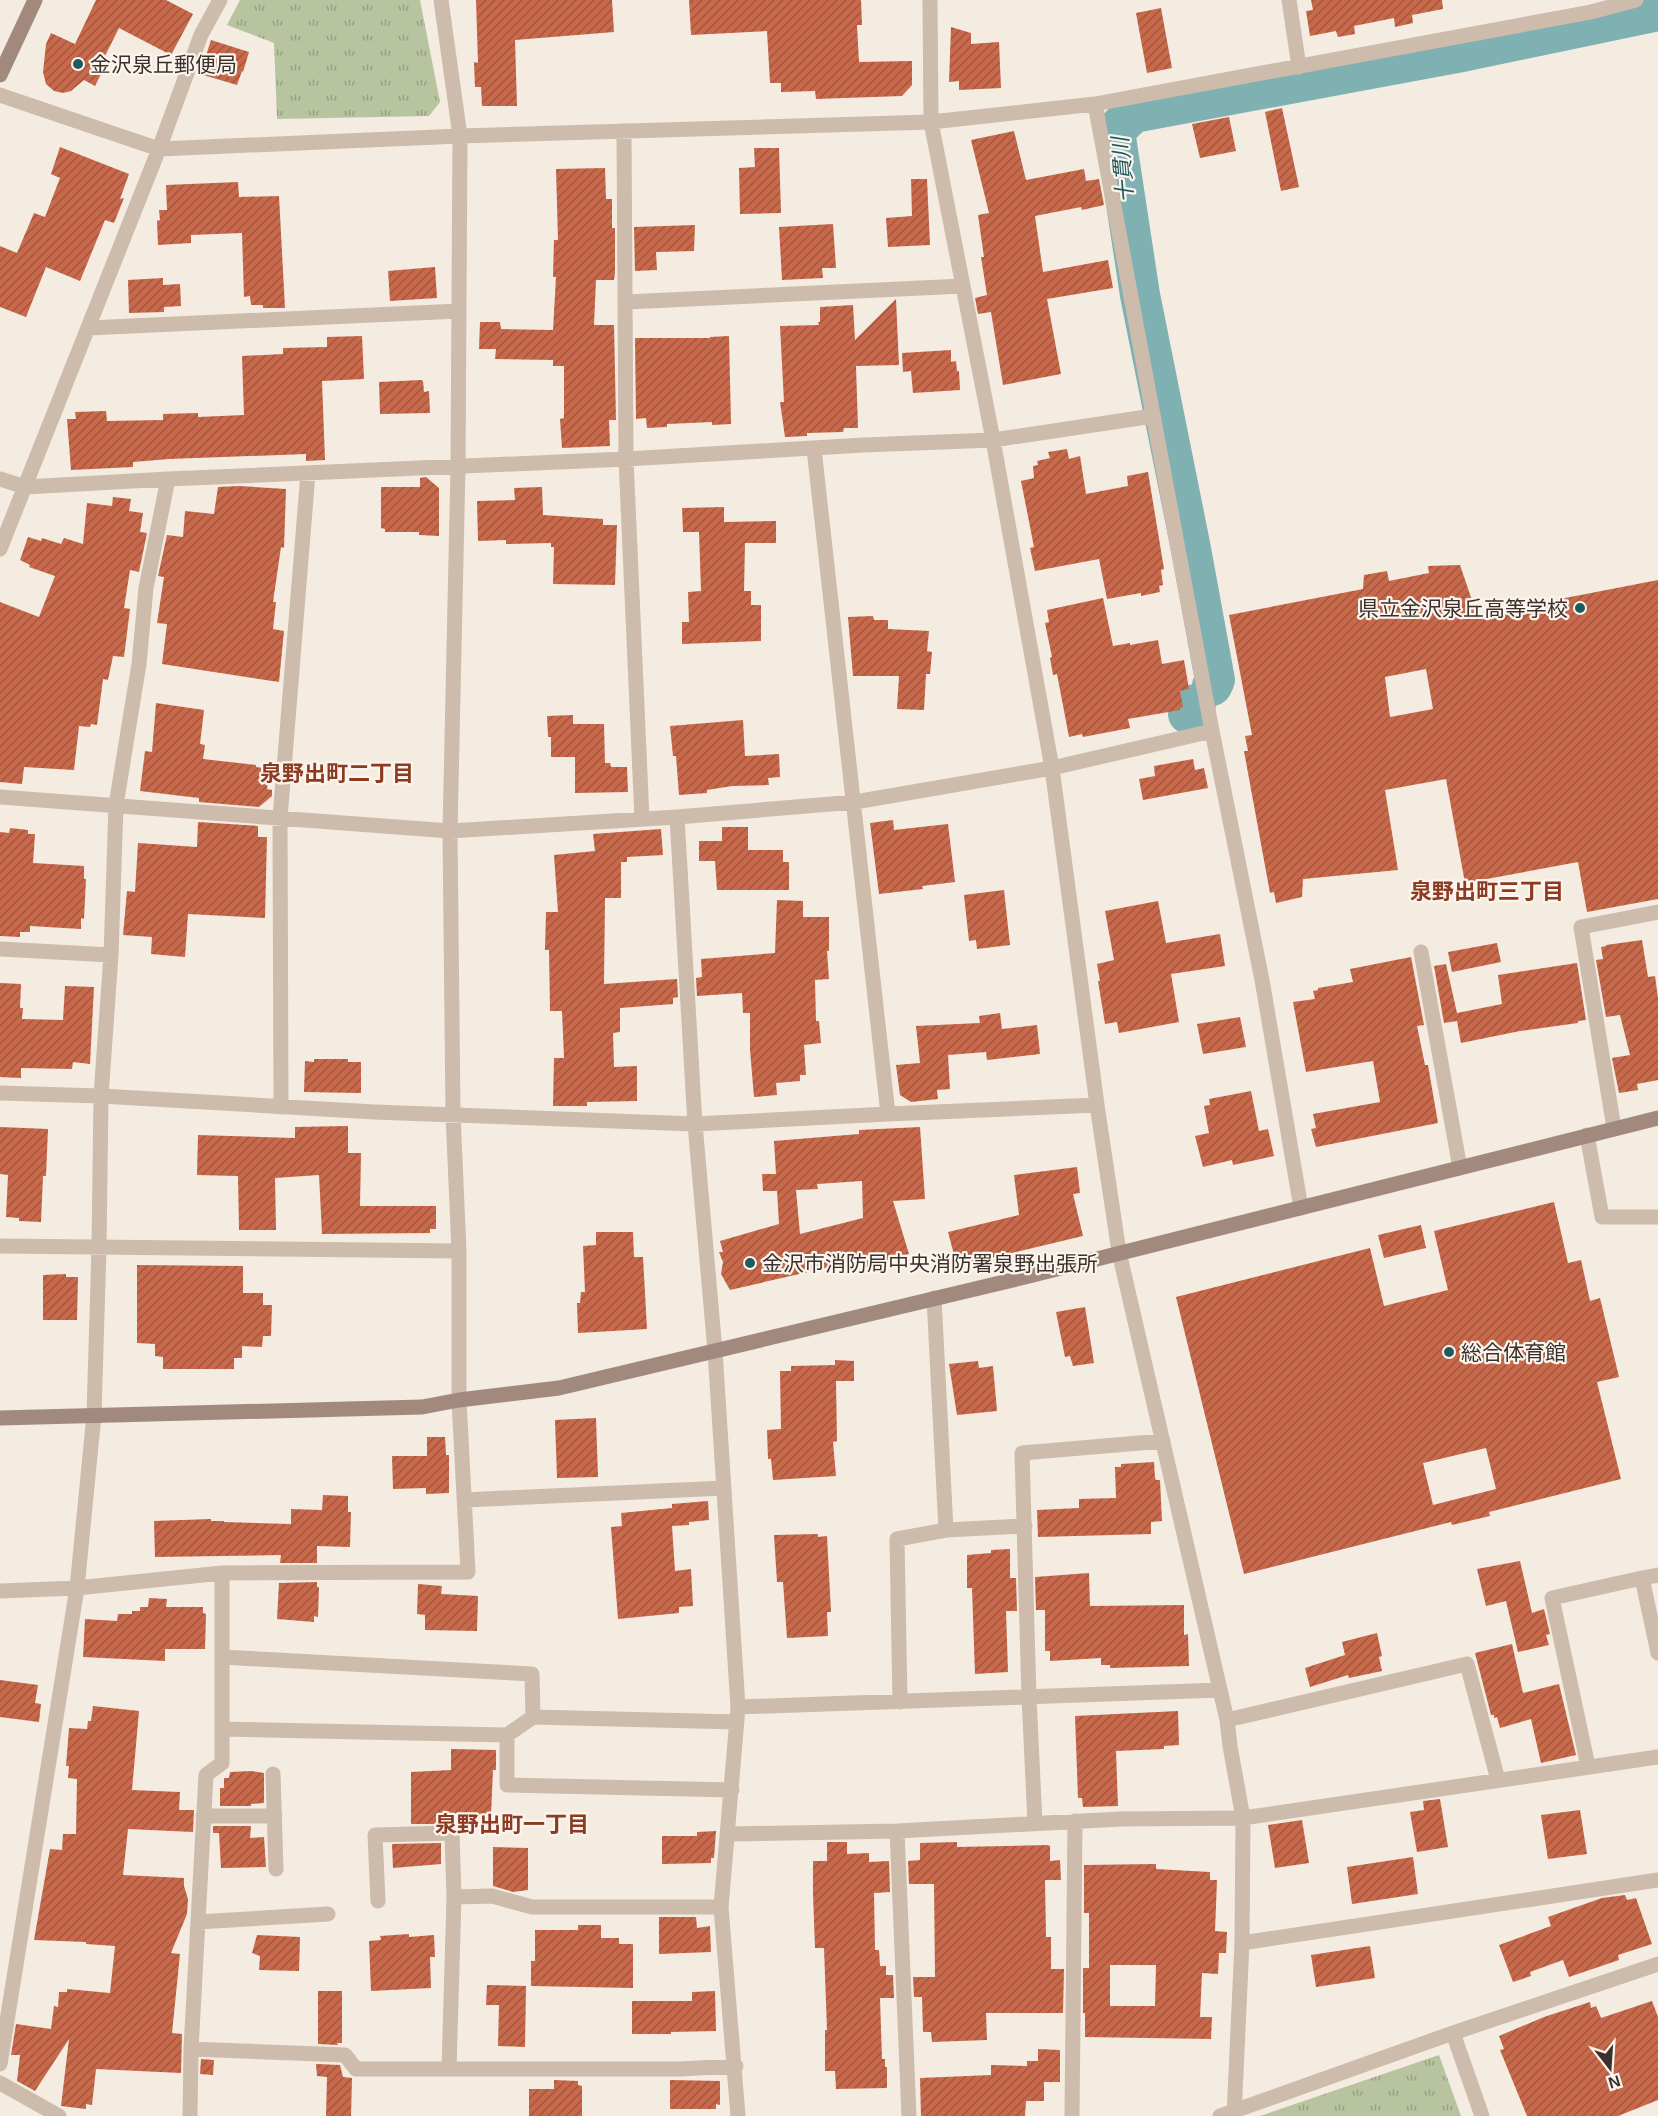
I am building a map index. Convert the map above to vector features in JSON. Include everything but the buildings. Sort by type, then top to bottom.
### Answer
[{"type":"street","points":[[0,75],[35,0]]},
{"type":"street","points":[[0,549],[159,149],[201,35],[220,0]]},
{"type":"street","points":[[0,1591],[77,1588],[222,1573],[468,1572],[459,1400],[459,1251],[453,1114],[450,831],[459,467],[460,136],[441,0]]},
{"type":"street","points":[[930,0],[931,122],[993,440],[1052,768],[1119,1252],[1227,1720],[1244,1818],[1242,1942],[1230,2114],[1454,2033],[1658,1964]]},
{"type":"street","points":[[1289,0],[1299,67]]},
{"type":"street","points":[[0,95],[159,149],[460,136],[931,122],[1095,104],[1299,67],[1590,6],[1636,0]]},
{"type":"street","points":[[1095,104],[1212,731],[1262,980],[1301,1208]]},
{"type":"street","points":[[624,132],[626,459],[642,819]]},
{"type":"street","points":[[626,302],[963,286]]},
{"type":"street","points":[[88,328],[459,311]]},
{"type":"street","points":[[0,479],[25,487],[168,478],[459,467],[993,440],[1153,416]]},
{"type":"street","points":[[814,449],[888,1114]]},
{"type":"street","points":[[281,1107],[280,818],[308,473]]},
{"type":"street","points":[[0,2064],[77,1588],[94,1415],[101,1096],[111,955],[116,805],[139,664],[146,588],[168,478]]},
{"type":"street","points":[[0,797],[450,831],[677,817],[855,802],[1052,768],[1212,731]]},
{"type":"street","points":[[677,817],[695,1124],[715,1351],[738,1715],[721,1907],[736,2066],[738,2116]]},
{"type":"street","points":[[1614,1128],[1581,927],[1658,912]]},
{"type":"street","points":[[0,949],[111,955]]},
{"type":"street","points":[[1421,952],[1460,1168]]},
{"type":"street","points":[[0,1093],[101,1096],[374,1112],[695,1124],[1097,1105]]},
{"type":"street","points":[[0,1418],[422,1407],[459,1400],[559,1388],[1301,1208],[1658,1118]]},
{"type":"street","points":[[1587,1135],[1602,1217],[1658,1217]]},
{"type":"street","points":[[0,1246],[459,1251]]},
{"type":"street","points":[[934,1298],[946,1530]]},
{"type":"street","points":[[1035,1823],[1022,1453],[1163,1441]]},
{"type":"street","points":[[464,1500],[724,1488]]},
{"type":"street","points":[[900,1702],[897,1539],[946,1530],[1025,1526]]},
{"type":"street","points":[[190,2116],[191,2049],[206,1775],[222,1763],[222,1573]]},
{"type":"street","points":[[1588,1766],[1552,1598],[1658,1575]]},
{"type":"street","points":[[1642,1578],[1658,1653]]},
{"type":"street","points":[[222,1657],[532,1674],[533,1717]]},
{"type":"street","points":[[1227,1720],[1467,1664],[1498,1780]]},
{"type":"street","points":[[222,1729],[507,1735],[533,1717],[738,1715],[900,1702],[1220,1690]]},
{"type":"street","points":[[507,1735],[507,1785],[732,1790]]},
{"type":"street","points":[[729,1834],[897,1831],[1075,1821],[1244,1818],[1658,1757]]},
{"type":"street","points":[[273,1774],[276,1869]]},
{"type":"street","points":[[203,1816],[275,1816]]},
{"type":"street","points":[[1072,2116],[1075,1821]]},
{"type":"street","points":[[897,1831],[909,2116]]},
{"type":"street","points":[[378,1901],[375,1835],[452,1833],[454,1897],[449,2069]]},
{"type":"street","points":[[1242,1942],[1658,1880]]},
{"type":"street","points":[[454,1897],[492,1896],[532,1907],[721,1907]]},
{"type":"street","points":[[198,1922],[328,1914]]},
{"type":"street","points":[[1454,2033],[1482,2116]]},
{"type":"street","points":[[191,2049],[345,2055],[356,2069],[680,2069],[736,2066]]},
{"type":"street","points":[[0,2083],[59,2116]]},
{"type":"green space","points":[[240,0],[420,0],[440,102],[429,116],[277,119],[274,43],[227,25]]},
{"type":"green space","points":[[1439,2055],[1461,2116],[1260,2116]]},
{"type":"waterway","name":"十貫川","points":[[1212,686],[1215,680],[1140,295],[1115,131],[1133,113],[1467,51],[1658,11]]},
{"type":"waterway","name":"十貫川","points":[[1188,714],[1196,704]]},
{"type":"place","name":"金沢泉丘郵便局","points":[[78,64]]},
{"type":"place","name":"県立金沢泉丘高等学校","points":[[1580,608]]},
{"type":"place","name":"金沢市消防局中央消防署泉野出張所","points":[[750,1263]]},
{"type":"place","name":"総合体育館","points":[[1449,1352]]},
{"type":"district","name":"泉野出町二丁目","points":[[337,773]]},
{"type":"district","name":"泉野出町三丁目","points":[[1487,891]]},
{"type":"district","name":"泉野出町一丁目","points":[[512,1824]]}]
